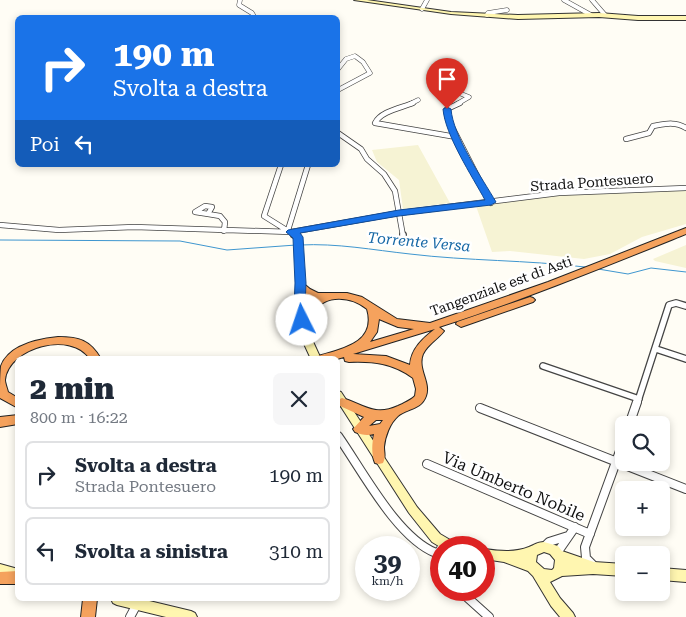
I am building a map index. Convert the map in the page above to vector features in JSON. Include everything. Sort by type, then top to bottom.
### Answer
[{"type":"highway","name":"Tangenziale est di Asti","points":[[340,356],[504,311],[574,282],[686,231]]},
{"type":"highway","name":"Tangenziale est di Asti","points":[[438,328],[686,236]]},
{"type":"highway","points":[[301,286],[313,303]]},
{"type":"highway","points":[[299,307],[334,296],[345,295],[357,298],[388,320],[398,324],[438,328]]},
{"type":"highway","points":[[304,333],[306,317],[313,303]]},
{"type":"highway","points":[[349,355],[374,328],[376,319],[371,307]]},
{"type":"highway","points":[[379,458],[378,440],[382,428],[392,415],[418,401],[422,388],[418,376],[416,356],[421,346],[438,328]]},
{"type":"highway","points":[[15,402],[3,394],[0,381],[4,368],[14,356],[43,342],[59,340],[74,341],[84,345],[95,356]]},
{"type":"highway","name":"Tangenziale est di Asti","points":[[340,360],[349,355]]},
{"type":"highway","points":[[349,355],[395,361],[418,376]]},
{"type":"highway","points":[[340,398],[361,413],[372,416],[392,415]]},
{"type":"highway","points":[[0,416],[15,414]]},
{"type":"highway","points":[[359,429],[372,416]]},
{"type":"highway","points":[[0,422],[15,420]]},
{"type":"highway","points":[[0,426],[15,426]]},
{"type":"highway","points":[[359,429],[368,431],[382,428]]},
{"type":"highway","points":[[0,578],[15,576]]},
{"type":"highway","points":[[88,616],[90,601]]},
{"type":"street","points":[[240,0],[239,6],[252,12],[254,15]]},
{"type":"street","points":[[356,0],[451,13],[536,18],[591,15],[638,18],[686,18]]},
{"type":"street","points":[[422,9],[426,0]]},
{"type":"street","points":[[564,0],[591,15]]},
{"type":"street","points":[[592,0],[605,15]]},
{"type":"street","points":[[487,15],[507,10]]},
{"type":"street","points":[[340,66],[349,56],[356,56],[370,73],[340,89]]},
{"type":"street","points":[[454,90],[469,96],[466,101],[452,105],[447,109],[447,117],[491,202]]},
{"type":"street","points":[[418,100],[410,105],[382,115],[376,120],[376,123],[456,137]]},
{"type":"street","points":[[626,139],[649,133],[652,126],[679,123],[686,128]]},
{"type":"street","points":[[340,134],[361,149],[367,159],[384,174],[395,191],[403,237]]},
{"type":"street","points":[[281,167],[264,216],[298,237],[301,286],[299,307],[304,333],[314,355]]},
{"type":"street","points":[[289,231],[307,167]]},
{"type":"street","name":"Strada Pontesuero","points":[[0,225],[44,230],[134,227],[224,231],[289,231],[399,213],[577,192],[686,188]]},
{"type":"street","points":[[208,214],[220,216],[225,222],[224,231]]},
{"type":"street","points":[[632,416],[669,305],[676,303],[686,306]]},
{"type":"street","points":[[656,349],[686,359]]},
{"type":"street","points":[[543,366],[639,399]]},
{"type":"street","points":[[340,398],[413,510],[434,536]]},
{"type":"street","points":[[480,408],[615,461]]},
{"type":"street","points":[[340,439],[399,522],[416,543],[430,552]]},
{"type":"street","name":"Via Umberto Nobile","points":[[427,464],[590,534]]},
{"type":"street","points":[[596,568],[586,558],[584,552],[615,464]]},
{"type":"street","points":[[641,471],[686,489]]},
{"type":"street","points":[[558,554],[575,527]]},
{"type":"street","points":[[568,536],[534,548],[529,559],[550,596],[569,617]]},
{"type":"street","points":[[544,546],[558,554],[596,568]]},
{"type":"street","points":[[504,557],[531,552]]},
{"type":"street","points":[[550,596],[562,563],[558,554]]},
{"type":"street","points":[[495,556],[504,557],[543,575],[596,568],[615,569]]},
{"type":"street","points":[[0,570],[15,575]]},
{"type":"street","points":[[670,575],[686,576]]},
{"type":"street","points":[[125,601],[191,617]]},
{"type":"street","points":[[471,601],[489,617]]},
{"type":"street","points":[[130,617],[137,604]]},
{"type":"shaded area","points":[[418,145],[450,203],[403,209],[399,180],[377,162],[372,150]]},
{"type":"shaded area","points":[[686,189],[686,224],[642,237],[610,254],[584,259],[510,251],[492,252],[476,206],[567,194]]},
{"type":"shaded area","points":[[686,245],[686,268],[653,259]]},
{"type":"waterway","name":"Torrente Versa","points":[[0,240],[180,241],[227,250],[296,245]]},
{"type":"waterway","name":"Torrente Versa","points":[[300,245],[341,246],[454,258],[585,267]]},
{"type":"waterway","name":"Torrente Versa","points":[[598,269],[628,274],[651,268],[686,272]]},
{"type":"route","points":[[302,320],[299,307],[301,283],[298,237],[291,232],[399,213],[491,202],[456,137],[447,117],[447,109]]}]
